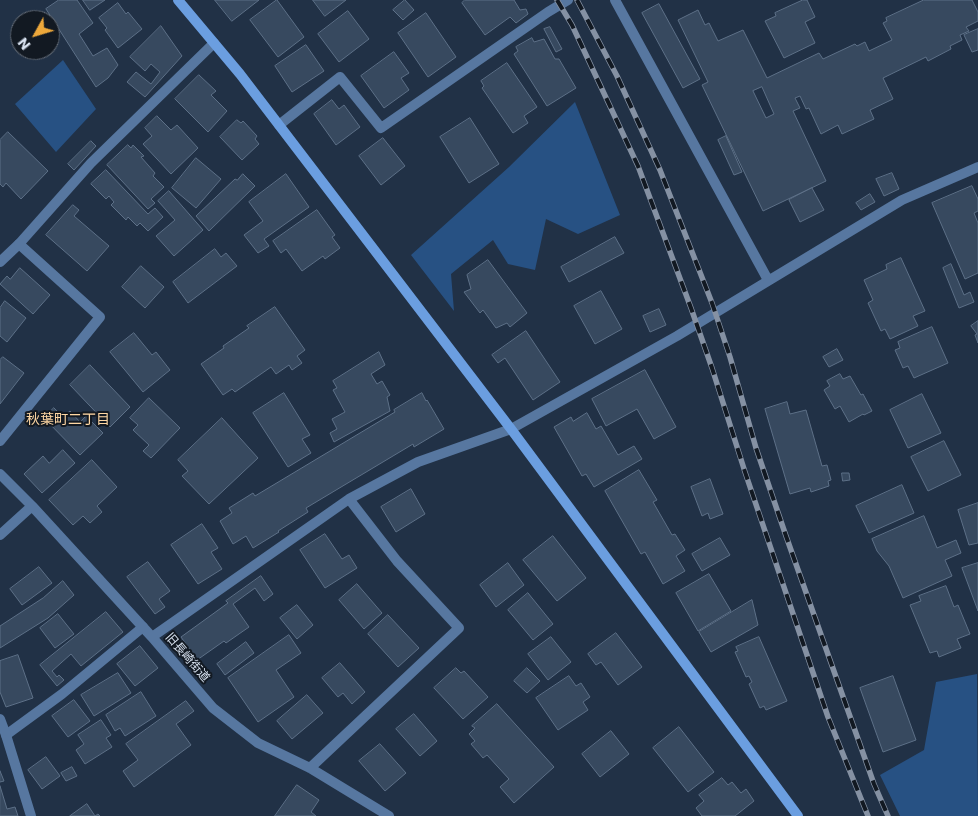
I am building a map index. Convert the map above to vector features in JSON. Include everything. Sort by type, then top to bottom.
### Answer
[{"type":"street","points":[[178,0],[240,74],[511,429],[798,816]]},
{"type":"street","points":[[279,125],[340,77],[381,128],[568,0]]},
{"type":"street","points":[[615,0],[768,280]]},
{"type":"street","points":[[0,262],[19,244],[91,163],[214,43]]},
{"type":"street","points":[[152,637],[349,499],[418,462],[511,429],[677,336],[902,200],[978,168]]},
{"type":"street","points":[[0,441],[100,317],[19,244]]},
{"type":"street","name":"旧長崎街道","points":[[0,474],[32,506],[143,627],[213,708],[258,743],[310,768],[389,816]]},
{"type":"street","points":[[310,768],[459,628],[398,561],[349,499]]},
{"type":"street","points":[[0,535],[32,506]]},
{"type":"street","points":[[6,735],[62,694],[143,627]]},
{"type":"street","points":[[0,719],[31,816]]},
{"type":"shaded area","points":[[63,60],[96,109],[56,152],[15,104]]},
{"type":"shaded area","points":[[575,102],[620,215],[578,234],[546,219],[535,270],[508,264],[493,240],[451,274],[454,311],[411,255],[509,167]]},
{"type":"shaded area","points":[[977,674],[978,816],[900,816],[880,775],[924,750],[936,682]]},
{"type":"building","points":[[59,0],[77,0],[93,23],[79,34],[93,56],[107,48],[118,65],[108,78],[96,87],[60,31],[60,10],[46,9]]},
{"type":"building","points":[[83,0],[105,0],[90,10]]},
{"type":"building","points":[[215,0],[259,0],[232,21]]},
{"type":"building","points":[[277,0],[304,37],[278,57],[250,20]]},
{"type":"building","points":[[313,0],[346,0],[325,16]]},
{"type":"building","points":[[405,0],[414,10],[403,20],[393,10]]},
{"type":"building","points":[[465,0],[514,0],[520,10],[526,9],[528,14],[516,23],[510,17],[485,35],[462,3]]},
{"type":"building","points":[[803,0],[807,0],[815,17],[805,22],[815,43],[784,58],[765,21],[776,16],[775,13]]},
{"type":"building","points":[[924,0],[972,0],[978,12],[978,21],[966,27],[969,31],[960,35],[962,40],[950,46],[951,49],[928,61],[926,57],[883,78],[893,99],[870,110],[874,119],[842,134],[838,125],[821,134],[809,108],[806,109],[800,96],[795,98],[800,108],[793,111],[826,181],[763,211],[702,85],[708,82],[678,20],[698,10],[705,25],[709,23],[718,41],[743,30],[767,78],[819,53],[823,59],[855,44],[857,46],[865,42],[869,51],[892,40],[883,23],[887,21],[886,18]],"holes":[[[762,87],[774,114],[766,118],[753,91]]]},
{"type":"building","points":[[118,3],[126,14],[128,12],[142,29],[118,48],[99,18]]},
{"type":"building","points":[[659,4],[700,79],[683,88],[642,13]]},
{"type":"building","points":[[348,11],[369,39],[339,62],[318,34]]},
{"type":"building","points":[[426,13],[456,57],[428,77],[398,33]]},
{"type":"building","points":[[161,26],[182,56],[145,97],[127,82],[136,72],[151,84],[160,72],[151,64],[145,71],[130,57]]},
{"type":"building","points":[[550,27],[562,49],[556,52],[544,29]]},
{"type":"building","points":[[978,29],[978,50],[972,52],[964,35]]},
{"type":"building","points":[[532,38],[534,42],[544,39],[555,59],[559,59],[576,88],[547,106],[514,54],[518,51],[516,47]]},
{"type":"building","points":[[306,45],[324,71],[292,92],[275,66]]},
{"type":"building","points":[[394,52],[409,73],[401,78],[409,90],[384,108],[361,76]]},
{"type":"building","points":[[507,63],[537,107],[524,116],[528,123],[513,133],[482,88],[484,86],[481,81]]},
{"type":"building","points":[[199,75],[216,91],[211,95],[227,111],[208,132],[175,99]]},
{"type":"building","points":[[332,100],[339,109],[344,105],[360,127],[336,145],[314,114]]},
{"type":"building","points":[[157,116],[171,130],[177,125],[198,148],[171,174],[143,144],[152,136],[145,128]]},
{"type":"building","points":[[470,118],[499,164],[469,183],[440,137]]},
{"type":"building","points":[[237,120],[241,123],[243,121],[257,136],[255,139],[259,144],[242,160],[220,137]]},
{"type":"building","points":[[8,132],[48,171],[21,199],[6,183],[3,187],[0,184],[0,140]]},
{"type":"building","points":[[726,136],[742,172],[734,175],[718,140]]},
{"type":"building","points":[[383,138],[405,166],[381,185],[359,156]]},
{"type":"building","points":[[91,141],[96,146],[74,170],[68,164]]},
{"type":"building","points":[[128,145],[131,148],[133,145],[144,156],[141,157],[155,173],[153,176],[164,187],[151,199],[155,203],[148,209],[107,165]]},
{"type":"building","points":[[196,158],[221,179],[196,208],[172,188]]},
{"type":"building","points":[[106,170],[148,214],[155,208],[163,217],[148,231],[140,223],[137,226],[128,217],[126,220],[111,205],[114,202],[109,196],[106,199],[91,184]]},
{"type":"building","points":[[892,173],[899,189],[884,196],[876,179]]},
{"type":"building","points":[[243,174],[255,186],[209,231],[196,216],[235,179],[237,180]]},
{"type":"building","points":[[286,174],[309,207],[264,239],[269,246],[258,253],[244,235],[263,221],[249,202]]},
{"type":"building","points":[[972,186],[978,199],[978,211],[974,213],[978,223],[978,273],[965,279],[932,203]]},
{"type":"building","points":[[812,188],[824,210],[800,222],[789,200]]},
{"type":"building","points":[[169,191],[203,230],[174,256],[156,236],[175,220],[158,201]]},
{"type":"building","points":[[870,194],[875,202],[861,210],[856,203]]},
{"type":"building","points":[[73,205],[79,210],[74,216],[109,246],[87,271],[46,235]]},
{"type":"building","points":[[317,210],[335,235],[332,237],[340,248],[325,259],[323,256],[302,271],[286,249],[281,253],[273,241]]},
{"type":"building","points":[[615,237],[624,253],[569,282],[561,267]]},
{"type":"building","points":[[215,249],[221,257],[226,253],[237,266],[188,303],[173,282]]},
{"type":"building","points":[[901,258],[925,311],[913,316],[918,326],[890,339],[885,329],[881,331],[868,303],[873,300],[864,280],[887,269],[886,265]]},
{"type":"building","points":[[488,260],[527,313],[510,327],[507,323],[496,328],[483,310],[480,313],[464,292],[471,289],[467,275]]},
{"type":"building","points":[[951,264],[964,295],[970,292],[974,302],[959,308],[943,268]]},
{"type":"building","points":[[141,266],[164,287],[145,308],[122,287]]},
{"type":"building","points":[[20,268],[50,295],[33,314],[0,284],[7,276],[10,279]]},
{"type":"building","points":[[601,291],[622,329],[595,344],[574,306]]},
{"type":"building","points":[[5,301],[26,318],[7,342],[0,336],[0,308]]},
{"type":"building","points":[[275,307],[305,350],[297,356],[302,363],[292,370],[289,365],[276,374],[271,367],[235,392],[232,389],[223,395],[201,364],[249,328],[247,326]]},
{"type":"building","points":[[659,309],[666,325],[650,332],[643,316]]},
{"type":"building","points":[[978,321],[978,343],[975,335],[977,334],[971,326]]},
{"type":"building","points":[[932,327],[948,363],[914,378],[908,366],[903,368],[895,350],[900,348],[898,342]]},
{"type":"building","points":[[526,331],[560,382],[533,400],[505,358],[498,363],[492,355]]},
{"type":"building","points":[[134,333],[152,355],[156,352],[170,370],[143,392],[110,352]]},
{"type":"building","points":[[837,349],[843,360],[829,367],[823,357]]},
{"type":"building","points":[[379,352],[385,365],[371,374],[377,384],[382,381],[390,395],[387,397],[390,411],[334,442],[330,433],[337,429],[332,419],[345,412],[333,390],[337,388],[333,381]]},
{"type":"building","points":[[3,357],[24,373],[0,404],[0,360]]},
{"type":"building","points":[[90,365],[130,407],[110,427],[70,385]]},
{"type":"building","points":[[645,370],[676,427],[654,439],[637,409],[606,426],[592,399]]},
{"type":"building","points":[[840,374],[843,379],[850,376],[872,411],[849,422],[840,406],[835,409],[824,390],[830,386],[827,381]]},
{"type":"building","points":[[284,393],[310,435],[302,439],[311,453],[288,467],[253,413]]},
{"type":"building","points":[[422,393],[444,429],[414,447],[413,444],[306,508],[308,512],[253,548],[246,536],[233,544],[220,521],[232,513],[229,508],[253,493],[255,496],[395,412],[394,410]]},
{"type":"building","points":[[922,394],[941,433],[908,448],[890,410]]},
{"type":"building","points":[[149,398],[180,428],[151,458],[143,451],[149,445],[133,430],[138,425],[130,418]]},
{"type":"building","points":[[787,402],[790,414],[806,410],[822,466],[827,465],[831,480],[828,481],[829,486],[811,492],[810,488],[790,494],[765,409]]},
{"type":"building","points":[[54,408],[63,417],[70,411],[80,422],[86,416],[103,433],[80,455],[44,418]]},
{"type":"building","points":[[587,413],[596,429],[601,426],[618,455],[634,446],[642,459],[594,487],[586,474],[582,476],[554,427],[571,417],[573,421]]},
{"type":"building","points":[[222,418],[258,458],[209,504],[182,476],[188,471],[178,460]]},
{"type":"building","points":[[944,441],[961,475],[928,491],[911,457]]},
{"type":"building","points":[[63,450],[75,463],[42,493],[24,474],[43,456],[49,463]]},
{"type":"building","points":[[92,460],[117,487],[97,506],[102,512],[90,523],[83,516],[73,525],[49,500]]},
{"type":"building","points":[[639,470],[657,500],[653,502],[672,535],[675,534],[685,550],[676,556],[685,571],[663,584],[645,552],[641,554],[605,491]]},
{"type":"building","points":[[842,473],[849,473],[850,480],[843,481]]},
{"type":"building","points":[[710,479],[723,514],[710,519],[708,513],[702,516],[691,487]]},
{"type":"building","points":[[902,485],[914,513],[869,533],[856,506]]},
{"type":"building","points":[[411,489],[425,514],[396,532],[381,507]]},
{"type":"building","points":[[978,503],[978,543],[969,545],[958,510]]},
{"type":"building","points":[[924,516],[937,548],[956,540],[961,553],[945,560],[952,576],[903,598],[889,566],[877,551],[872,539]]},
{"type":"building","points":[[202,524],[218,548],[211,552],[222,569],[198,584],[171,545]]},
{"type":"building","points":[[325,534],[342,559],[349,555],[357,568],[325,588],[300,550]]},
{"type":"building","points":[[553,536],[586,578],[557,601],[523,560]]},
{"type":"building","points":[[720,538],[730,555],[702,571],[692,554]]},
{"type":"building","points":[[148,562],[170,591],[159,599],[165,607],[155,614],[127,577]]},
{"type":"building","points":[[508,563],[524,585],[496,607],[480,585]]},
{"type":"building","points":[[978,563],[978,611],[962,568]]},
{"type":"building","points":[[39,567],[52,583],[22,605],[10,589]]},
{"type":"building","points":[[709,574],[731,611],[698,631],[676,593]]},
{"type":"building","points":[[261,576],[273,594],[264,601],[255,588],[233,604],[249,627],[226,643],[224,641],[197,660],[181,637]]},
{"type":"building","points":[[63,581],[74,595],[48,618],[0,648],[0,626],[43,598]]},
{"type":"building","points":[[357,584],[382,613],[364,629],[339,600]]},
{"type":"building","points":[[946,586],[954,607],[958,605],[970,634],[957,639],[961,648],[939,657],[937,651],[930,653],[910,605],[921,601],[919,596]]},
{"type":"building","points":[[528,593],[553,624],[533,640],[508,610]]},
{"type":"building","points":[[752,600],[758,625],[711,652],[699,632]]},
{"type":"building","points":[[297,605],[313,625],[297,639],[280,618]]},
{"type":"building","points":[[106,612],[123,632],[81,666],[71,654],[52,671],[57,677],[59,675],[64,680],[57,686],[40,665]]},
{"type":"building","points":[[58,614],[74,634],[55,648],[40,628]]},
{"type":"building","points":[[388,615],[419,648],[398,667],[368,634]]},
{"type":"building","points":[[616,633],[642,667],[618,685],[601,662],[596,665],[588,654]]},
{"type":"building","points":[[289,635],[301,653],[276,670],[294,697],[258,722],[228,678]]},
{"type":"building","points":[[551,637],[571,662],[548,680],[528,654]]},
{"type":"building","points":[[759,637],[787,701],[766,710],[764,706],[760,708],[749,684],[752,682],[749,676],[746,677],[735,652],[738,651],[736,647]]},
{"type":"building","points":[[246,642],[254,653],[225,675],[217,664]]},
{"type":"building","points":[[140,646],[158,668],[135,686],[117,664]]},
{"type":"building","points":[[18,655],[33,698],[6,707],[0,692],[0,661]]},
{"type":"building","points":[[340,663],[365,692],[352,704],[343,693],[338,697],[322,678]]},
{"type":"building","points":[[456,668],[461,673],[464,671],[488,697],[463,719],[434,688]]},
{"type":"building","points":[[527,668],[540,681],[527,693],[514,681]]},
{"type":"building","points":[[118,673],[131,693],[94,716],[81,695]]},
{"type":"building","points":[[569,676],[576,686],[581,683],[590,697],[583,702],[588,710],[558,730],[536,698]]},
{"type":"building","points":[[893,676],[916,740],[883,752],[860,688]]},
{"type":"building","points":[[141,692],[156,716],[125,736],[120,728],[115,731],[106,715]]},
{"type":"building","points":[[307,695],[323,713],[292,739],[277,721]]},
{"type":"building","points":[[74,700],[90,721],[68,737],[52,716]]},
{"type":"building","points":[[186,701],[194,711],[176,724],[191,745],[134,787],[123,771],[138,760],[126,744]]},
{"type":"building","points":[[497,704],[554,767],[514,803],[500,787],[509,779],[487,755],[483,758],[471,744],[475,741],[469,734],[475,728],[472,726]]},
{"type":"building","points":[[414,714],[437,741],[420,756],[396,729]]},
{"type":"building","points":[[101,720],[111,735],[106,738],[112,747],[85,764],[76,750],[84,744],[78,735]]},
{"type":"building","points":[[679,727],[714,772],[688,792],[653,748]]},
{"type":"building","points":[[611,731],[629,754],[600,777],[582,754]]},
{"type":"building","points":[[380,744],[406,773],[385,791],[359,761]]},
{"type":"building","points":[[46,757],[60,776],[42,789],[28,770]]},
{"type":"building","points":[[72,767],[77,776],[66,781],[61,773]]},
{"type":"building","points":[[0,771],[4,781],[0,782]]},
{"type":"building","points":[[722,778],[728,785],[732,782],[741,793],[746,789],[754,801],[735,816],[702,816],[696,808],[704,801],[699,795]]},
{"type":"building","points":[[297,785],[319,800],[311,812],[316,816],[275,816]]},
{"type":"building","points":[[0,786],[7,809],[15,807],[18,816],[0,816]]},
{"type":"building","points":[[87,804],[95,816],[70,816]]},
{"type":"railway","points":[[557,0],[572,25],[638,166],[712,368],[828,717],[868,816]]},
{"type":"railway","points":[[577,0],[617,76],[660,170],[712,303],[730,357],[756,448],[786,536],[874,784],[888,816]]},
{"type":"district","name":"秋葉町二丁目","points":[[68,420]]}]
